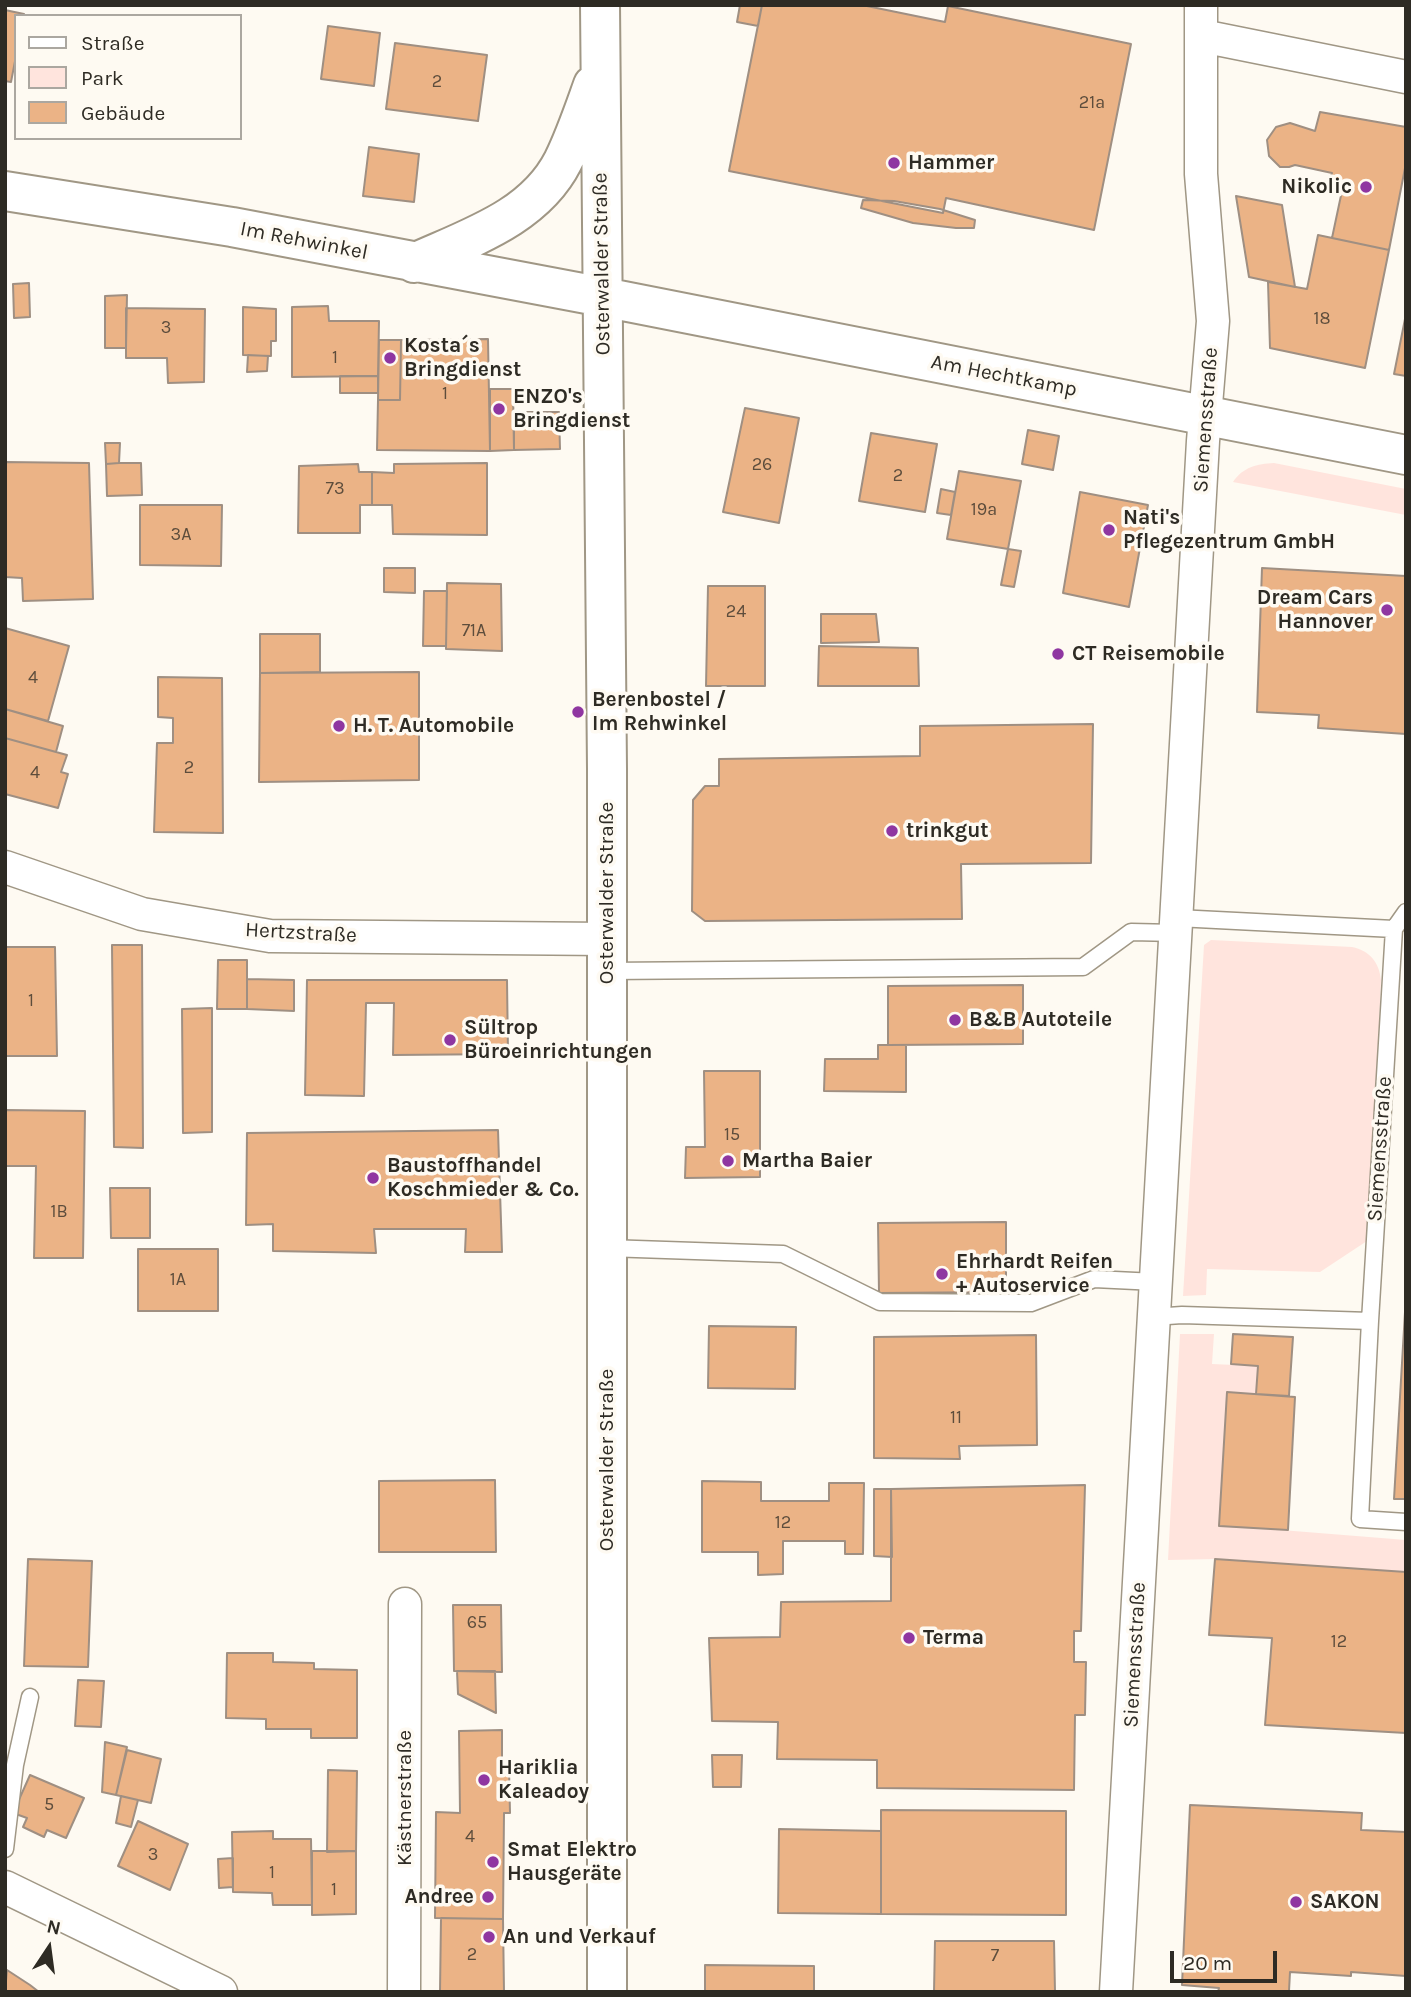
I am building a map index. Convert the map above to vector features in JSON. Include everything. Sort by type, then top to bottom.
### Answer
[{"type":"street","name":"Osterwalder Straße","points":[[600,5],[607,955],[607,1992]]},
{"type":"street","name":"Siemensstraße","points":[[1116,1992],[1168,1316],[1156,1282],[1213,321],[1201,174],[1201,5]]},
{"type":"street","points":[[1202,37],[1406,77]]},
{"type":"street","points":[[414,262],[497,225],[527,206],[544,189],[562,162],[600,67]]},
{"type":"street","name":"Im Rehwinkel","points":[[5,191],[232,227],[603,297]]},
{"type":"street","name":"Am Hechtkamp","points":[[603,297],[1406,455]]},
{"type":"street","name":"Hertzstraße","points":[[5,867],[142,915],[270,936],[607,955]]},
{"type":"street","name":"Kästnerstraße","points":[[404,1992],[405,1604]]},
{"type":"street","points":[[5,1887],[220,1992]]},
{"type":"lane","points":[[607,955],[1083,967],[1130,932],[1176,926],[1394,929],[1406,912]]},
{"type":"lane","name":"Siemensstraße","points":[[1394,929],[1360,1519],[1406,1522]]},
{"type":"lane","points":[[607,1248],[783,1254],[880,1302],[1031,1303],[1094,1279],[1156,1282]]},
{"type":"lane","points":[[1168,1316],[1370,1321]]},
{"type":"lane","points":[[5,1849],[15,1765],[30,1697]]},
{"type":"green space","points":[[1274,463],[1406,489],[1406,515],[1233,482],[1251,467]]},
{"type":"green space","points":[[1211,940],[1352,947],[1369,954],[1376,963],[1381,980],[1370,1239],[1320,1272],[1207,1269],[1206,1295],[1183,1296],[1204,945]]},
{"type":"green space","points":[[1180,1334],[1214,1334],[1212,1364],[1258,1366],[1256,1394],[1227,1393],[1219,1525],[1406,1540],[1406,1573],[1215,1559],[1168,1560]]},
{"type":"building","points":[[740,5],[762,5],[758,26],[737,22]]},
{"type":"building","points":[[762,5],[862,5],[945,22],[948,6],[1131,44],[1094,230],[946,198],[943,213],[729,171]]},
{"type":"building","points":[[5,10],[24,14],[14,14],[14,66],[11,82],[5,81]]},
{"type":"building","points":[[328,26],[380,33],[374,86],[321,79]]},
{"type":"building","points":[[395,43],[487,55],[478,121],[386,109]]},
{"type":"building","points":[[1320,112],[1406,127],[1406,163],[1389,250],[1332,238],[1343,186],[1329,183],[1332,173],[1295,165],[1280,167],[1269,156],[1267,140],[1276,127],[1290,123],[1315,131]]},
{"type":"building","points":[[369,147],[419,154],[414,202],[363,196]]},
{"type":"building","points":[[1236,196],[1282,205],[1295,287],[1249,277]]},
{"type":"building","points":[[863,200],[894,201],[940,209],[975,220],[974,228],[913,223],[861,208]]},
{"type":"building","points":[[1318,235],[1389,250],[1365,368],[1270,348],[1268,282],[1307,289]]},
{"type":"building","points":[[29,283],[30,317],[14,318],[13,284]]},
{"type":"building","points":[[127,295],[126,348],[105,348],[105,296]]},
{"type":"building","points":[[328,306],[329,321],[379,321],[378,376],[292,377],[292,307]]},
{"type":"building","points":[[243,307],[276,309],[276,341],[271,341],[271,356],[243,355]]},
{"type":"building","points":[[126,308],[205,309],[204,382],[168,383],[167,358],[126,358]]},
{"type":"building","points":[[1406,314],[1406,376],[1394,374]]},
{"type":"building","points":[[488,339],[490,451],[377,450],[378,400],[400,400],[401,340]]},
{"type":"building","name":"Kosta´s Bringdienst","points":[[379,340],[401,340],[400,400],[378,400]]},
{"type":"building","points":[[248,355],[268,356],[267,371],[247,372]]},
{"type":"building","points":[[340,376],[378,376],[378,393],[340,393]]},
{"type":"building","points":[[490,389],[513,389],[514,450],[490,451]]},
{"type":"building","points":[[745,408],[799,418],[779,523],[723,512]]},
{"type":"building","points":[[514,412],[559,412],[560,449],[514,450]]},
{"type":"building","points":[[1028,430],[1059,436],[1053,470],[1022,464]]},
{"type":"building","points":[[871,433],[937,444],[925,512],[859,501]]},
{"type":"building","points":[[105,443],[120,443],[119,463],[106,464]]},
{"type":"building","points":[[5,462],[89,463],[93,599],[23,601],[22,578],[5,577]]},
{"type":"building","points":[[141,463],[142,495],[107,496],[106,464]]},
{"type":"building","points":[[487,463],[487,535],[393,534],[392,505],[372,505],[372,472],[394,473],[394,464]]},
{"type":"building","points":[[358,464],[359,472],[372,472],[372,505],[360,505],[360,533],[298,533],[299,466]]},
{"type":"building","points":[[959,471],[1021,481],[1008,549],[947,539]]},
{"type":"building","points":[[941,489],[955,492],[951,515],[937,513]]},
{"type":"building","name":"Nati's Pflegezentrum GmbH","points":[[1080,492],[1148,505],[1129,607],[1063,593]]},
{"type":"building","points":[[140,505],[222,505],[221,566],[140,565]]},
{"type":"building","points":[[1008,549],[1021,551],[1014,587],[1001,585]]},
{"type":"building","points":[[384,568],[415,568],[415,593],[384,592]]},
{"type":"building","points":[[1262,568],[1406,576],[1406,734],[1318,728],[1319,715],[1257,712]]},
{"type":"building","points":[[447,583],[501,584],[502,651],[446,649]]},
{"type":"building","points":[[708,586],[765,586],[765,686],[706,686]]},
{"type":"building","points":[[424,591],[447,591],[446,646],[423,646]]},
{"type":"building","points":[[821,614],[876,614],[879,642],[821,643]]},
{"type":"building","points":[[5,628],[69,646],[48,721],[5,709]]},
{"type":"building","points":[[260,634],[320,634],[320,672],[260,673]]},
{"type":"building","points":[[819,646],[918,648],[919,686],[818,686]]},
{"type":"building","name":"H. T. Automobile","points":[[419,672],[419,780],[259,782],[260,673]]},
{"type":"building","points":[[158,677],[222,678],[223,833],[154,832],[157,743],[173,743],[173,718],[158,717]]},
{"type":"building","points":[[5,709],[63,726],[56,752],[5,738]]},
{"type":"building","name":"trinkgut","points":[[1093,724],[1091,863],[961,864],[962,919],[705,921],[692,911],[693,800],[705,786],[719,786],[719,759],[920,756],[920,726]]},
{"type":"building","points":[[5,738],[67,755],[61,772],[68,774],[58,808],[5,794]]},
{"type":"building","points":[[112,945],[142,945],[143,1148],[114,1147]]},
{"type":"building","points":[[5,947],[55,947],[57,1056],[5,1056]]},
{"type":"building","points":[[218,960],[247,960],[247,1009],[217,1009]]},
{"type":"building","points":[[247,979],[294,980],[294,1011],[247,1009]]},
{"type":"building","name":"Sültrop Büroeinrichtungen","points":[[307,980],[507,980],[508,1054],[393,1055],[394,1003],[366,1003],[364,1096],[305,1095]]},
{"type":"building","name":"B&B Autoteile","points":[[1023,985],[1023,1044],[888,1045],[888,986]]},
{"type":"building","points":[[212,1008],[212,1132],[183,1133],[182,1009]]},
{"type":"building","points":[[878,1045],[906,1045],[906,1092],[824,1091],[825,1059],[878,1059]]},
{"type":"building","points":[[704,1071],[760,1071],[760,1177],[685,1178],[686,1147],[705,1147]]},
{"type":"building","points":[[5,1110],[85,1111],[83,1258],[34,1258],[36,1166],[5,1166]]},
{"type":"building","name":"Baustoffhandel Koschmieder & Co.","points":[[498,1130],[502,1252],[465,1252],[466,1229],[374,1229],[376,1253],[273,1251],[273,1224],[246,1225],[247,1133]]},
{"type":"building","points":[[110,1188],[150,1188],[150,1238],[111,1238]]},
{"type":"building","name":"Ehrhardt Reifen + Autoservice","points":[[1006,1222],[1006,1292],[879,1293],[878,1223]]},
{"type":"building","points":[[138,1249],[218,1249],[218,1311],[138,1311]]},
{"type":"building","points":[[1406,1295],[1406,1499],[1394,1499]]},
{"type":"building","points":[[709,1326],[796,1327],[795,1389],[708,1388]]},
{"type":"building","points":[[1233,1334],[1293,1337],[1289,1396],[1256,1394],[1258,1366],[1231,1364]]},
{"type":"building","points":[[1036,1335],[1037,1445],[959,1446],[960,1459],[874,1458],[874,1337]]},
{"type":"building","points":[[1227,1392],[1295,1397],[1288,1530],[1219,1526]]},
{"type":"building","points":[[495,1480],[496,1552],[379,1552],[379,1481]]},
{"type":"building","points":[[702,1481],[761,1482],[761,1501],[829,1501],[829,1483],[864,1483],[863,1554],[845,1554],[845,1541],[783,1541],[783,1574],[758,1575],[758,1552],[702,1552]]},
{"type":"building","name":"Terma","points":[[1085,1485],[1081,1631],[1074,1631],[1074,1662],[1086,1662],[1085,1715],[1075,1715],[1074,1790],[877,1788],[877,1760],[777,1759],[778,1722],[712,1721],[709,1638],[780,1637],[781,1602],[891,1601],[891,1489]]},
{"type":"building","points":[[874,1489],[891,1489],[892,1557],[874,1556]]},
{"type":"building","points":[[28,1559],[92,1561],[88,1667],[24,1666]]},
{"type":"building","points":[[1215,1559],[1406,1572],[1406,1733],[1265,1725],[1272,1638],[1209,1635]]},
{"type":"building","points":[[453,1605],[501,1605],[502,1672],[454,1671]]},
{"type":"building","points":[[227,1653],[273,1653],[273,1662],[314,1663],[314,1669],[357,1670],[357,1738],[311,1738],[311,1729],[266,1729],[266,1719],[226,1718]]},
{"type":"building","points":[[457,1671],[495,1671],[496,1713],[458,1694]]},
{"type":"building","points":[[78,1680],[104,1681],[101,1727],[75,1726]]},
{"type":"building","points":[[502,1730],[502,1767],[509,1768],[510,1813],[504,1813],[503,1919],[435,1918],[436,1812],[460,1813],[459,1731]]},
{"type":"building","points":[[105,1742],[127,1747],[116,1795],[102,1792]]},
{"type":"building","points":[[127,1750],[161,1759],[151,1803],[116,1795]]},
{"type":"building","points":[[712,1755],[742,1755],[741,1787],[713,1787]]},
{"type":"building","points":[[328,1770],[357,1771],[356,1851],[327,1852]]},
{"type":"building","points":[[30,1775],[84,1798],[66,1838],[47,1830],[44,1837],[23,1827],[27,1818],[13,1813]]},
{"type":"building","points":[[121,1796],[138,1800],[131,1827],[116,1823]]},
{"type":"building","name":"SAKON","points":[[1190,1805],[1362,1813],[1361,1830],[1406,1832],[1406,1976],[1351,1972],[1351,1976],[1290,1972],[1289,1991],[1218,1992],[1219,1988],[1182,1985]]},
{"type":"building","points":[[881,1810],[1066,1811],[1066,1915],[881,1914]]},
{"type":"building","points":[[138,1821],[188,1844],[170,1890],[118,1866]]},
{"type":"building","points":[[779,1829],[881,1831],[881,1914],[778,1913]]},
{"type":"building","points":[[273,1831],[273,1839],[311,1839],[312,1905],[273,1905],[272,1893],[233,1892],[232,1832]]},
{"type":"building","points":[[312,1851],[356,1851],[356,1914],[312,1915]]},
{"type":"building","points":[[233,1858],[233,1887],[219,1888],[218,1859]]},
{"type":"building","points":[[441,1918],[503,1919],[504,1992],[440,1992]]},
{"type":"building","points":[[935,1941],[1054,1941],[1055,1992],[934,1992]]},
{"type":"building","points":[[705,1965],[814,1966],[814,1992],[705,1992]]},
{"type":"building","points":[[7,1970],[30,1985],[39,1992],[5,1992]]},
{"type":"place","name":"Hammer","points":[[894,163]]},
{"type":"place","name":"Nikolic","points":[[1366,187]]},
{"type":"place","name":"Kosta´s Bringdienst","points":[[390,358]]},
{"type":"place","name":"ENZO's Bringdienst","points":[[499,409]]},
{"type":"place","name":"Nati's Pflegezentrum GmbH","points":[[1109,530]]},
{"type":"place","name":"Dream Cars Hannover","points":[[1387,610]]},
{"type":"place","name":"CT Reisemobile","points":[[1058,654]]},
{"type":"place","name":"Berenbostel / Im Rehwinkel","points":[[578,712]]},
{"type":"place","name":"H. T. Automobile","points":[[339,726]]},
{"type":"place","name":"trinkgut","points":[[892,831]]},
{"type":"place","name":"B&B Autoteile","points":[[955,1020]]},
{"type":"place","name":"Sültrop Büroeinrichtungen","points":[[450,1040]]},
{"type":"place","name":"Martha Baier","points":[[728,1161]]},
{"type":"place","name":"Baustoffhandel Koschmieder & Co.","points":[[373,1178]]},
{"type":"place","name":"Ehrhardt Reifen + Autoservice","points":[[942,1274]]},
{"type":"place","name":"Terma","points":[[909,1638]]},
{"type":"place","name":"Hariklia Kaleadoy","points":[[484,1780]]},
{"type":"place","name":"Smat Elektro Hausgeräte","points":[[493,1862]]},
{"type":"place","name":"Andree","points":[[488,1897]]},
{"type":"place","name":"SAKON","points":[[1296,1902]]},
{"type":"place","name":"An und Verkauf","points":[[489,1937]]}]
